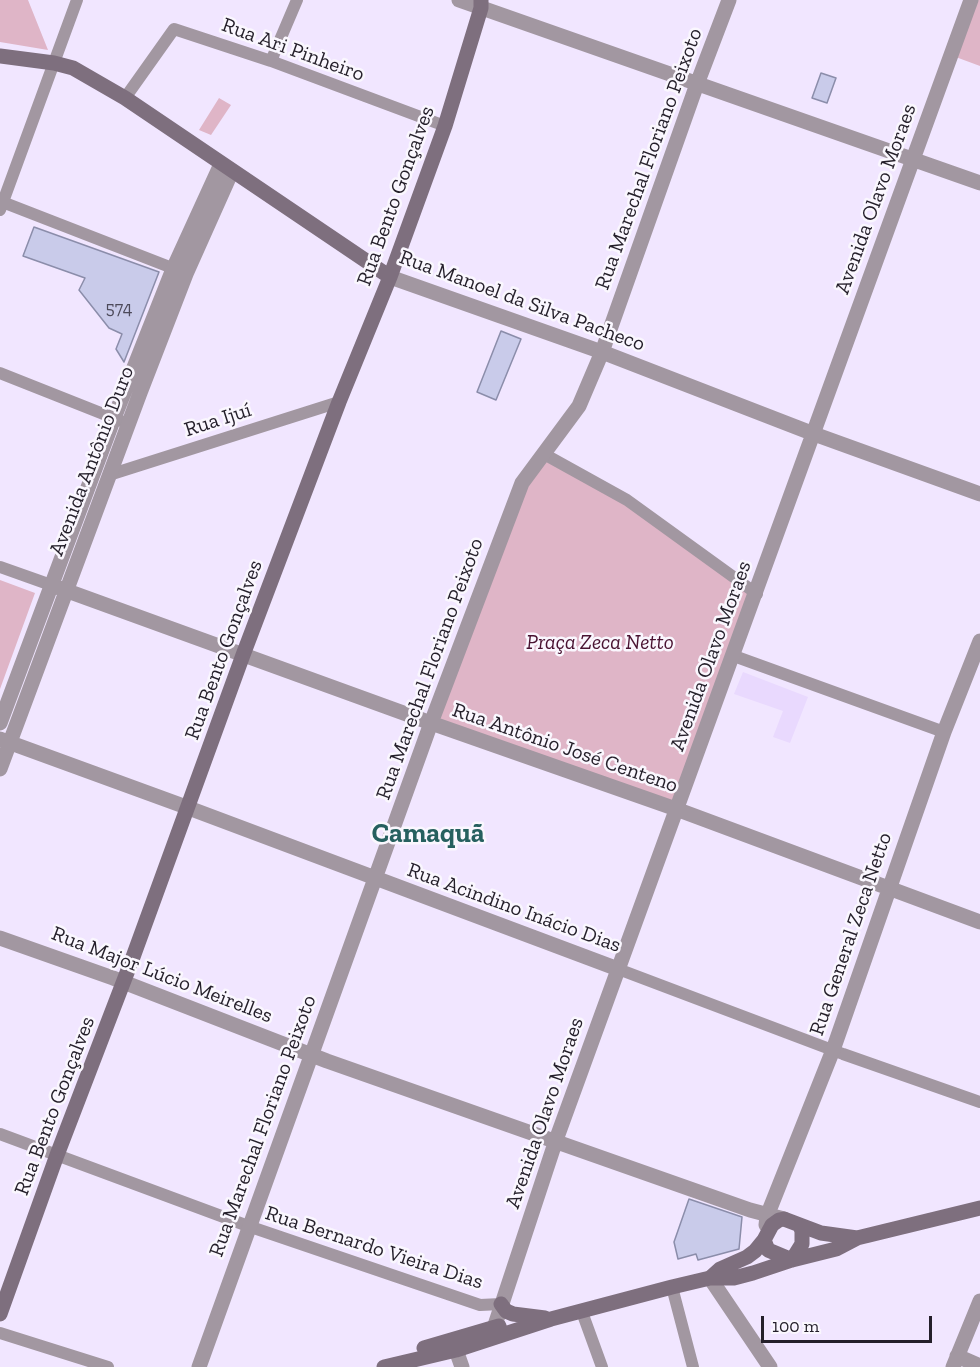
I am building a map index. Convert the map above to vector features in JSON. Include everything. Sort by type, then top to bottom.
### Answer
[{"type":"main road","name":"Rua Bento Gonçalves","points":[[0,1314],[243,655],[339,402],[390,277],[445,126],[481,4]]},
{"type":"main road","name":"Rua Manoel da Silva Pacheco","points":[[0,56],[54,63],[73,68],[125,98],[390,277]]},
{"type":"main road","points":[[382,1367],[456,1350],[551,1319],[672,1287],[710,1278],[734,1278],[836,1249],[857,1238],[980,1208]]},
{"type":"main road","points":[[710,1278],[720,1269],[747,1257],[764,1240],[772,1225],[784,1218],[821,1233],[857,1238]]},
{"type":"main road","points":[[792,1260],[802,1244],[800,1226]]},
{"type":"main road","points":[[764,1240],[768,1250],[792,1260]]},
{"type":"main road","points":[[501,1304],[506,1311],[513,1314],[551,1319]]},
{"type":"main road","points":[[382,1367],[412,1352],[531,1317]]},
{"type":"main road","points":[[456,1350],[481,1338],[494,1328]]},
{"type":"street","points":[[77,0],[1,204],[180,271]]},
{"type":"street","points":[[272,61],[297,0]]},
{"type":"street","points":[[459,0],[481,4],[697,84],[980,183]]},
{"type":"street","name":"Rua Marechal Floriano Peixoto","points":[[199,1367],[431,723],[522,483],[579,406],[602,352],[729,0]]},
{"type":"street","name":"Avenida Olavo Moraes","points":[[494,1328],[556,1140],[971,0]]},
{"type":"street","name":"Rua Ari Pinheiro","points":[[125,98],[174,29],[272,61],[445,126]]},
{"type":"street","name":"Avenida Antônio Duro","points":[[0,723],[51,585],[121,421],[180,271],[227,167]]},
{"type":"street","name":"Rua Manoel da Silva Pacheco","points":[[390,277],[602,352],[814,434],[980,494]]},
{"type":"street","points":[[0,373],[121,421]]},
{"type":"street","name":"Rua Ijuí","points":[[109,475],[339,402]]},
{"type":"street","name":"Avenida Antônio Duro","points":[[0,769],[5,741],[66,590],[109,475],[121,421]]},
{"type":"street","points":[[544,454],[627,500],[756,594]]},
{"type":"street","name":"Rua Antônio José Centeno","points":[[0,567],[676,809],[980,922]]},
{"type":"street","name":"Rua General Zeca Netto","points":[[764,1240],[767,1216],[833,1050],[944,732],[980,641]]},
{"type":"street","points":[[734,656],[944,732]]},
{"type":"street","name":"Rua Acindino Inácio Dias","points":[[5,741],[833,1050],[980,1102]]},
{"type":"street","name":"Rua Major Lúcio Meirelles","points":[[0,938],[124,982],[312,1055],[767,1216],[784,1218]]},
{"type":"street","name":"Rua Bernardo Vieira Dias","points":[[0,1134],[248,1226],[480,1305],[501,1304]]},
{"type":"street","points":[[710,1278],[770,1367]]},
{"type":"street","points":[[672,1287],[693,1367]]},
{"type":"street","points":[[980,1301],[956,1363],[980,1366]]},
{"type":"street","points":[[582,1312],[602,1367]]},
{"type":"street","points":[[0,1333],[108,1367]]},
{"type":"street","points":[[456,1350],[462,1367]]},
{"type":"shaded area","points":[[743,672],[808,697],[790,743],[773,737],[783,711],[734,694]]},
{"type":"green space","points":[[0,0],[28,0],[48,50],[0,42]]},
{"type":"green space","points":[[974,0],[980,0],[980,66],[953,56]]},
{"type":"green space","points":[[219,98],[231,105],[211,135],[199,130]]},
{"type":"green space","name":"Praça Zeca Netto","points":[[544,460],[625,505],[750,589],[676,806],[437,721],[526,484]]},
{"type":"green space","points":[[0,580],[35,593],[0,689]]},
{"type":"building","points":[[821,73],[836,78],[827,103],[812,98]]},
{"type":"building","points":[[34,227],[159,272],[124,362],[116,349],[122,334],[109,328],[79,290],[85,278],[23,256]]},
{"type":"building","points":[[501,331],[521,339],[496,400],[477,392]]},
{"type":"building","points":[[689,1199],[742,1217],[739,1249],[698,1260],[696,1254],[678,1259],[674,1242]]},
{"type":"district","name":"Camaquã","points":[[428,834]]}]
